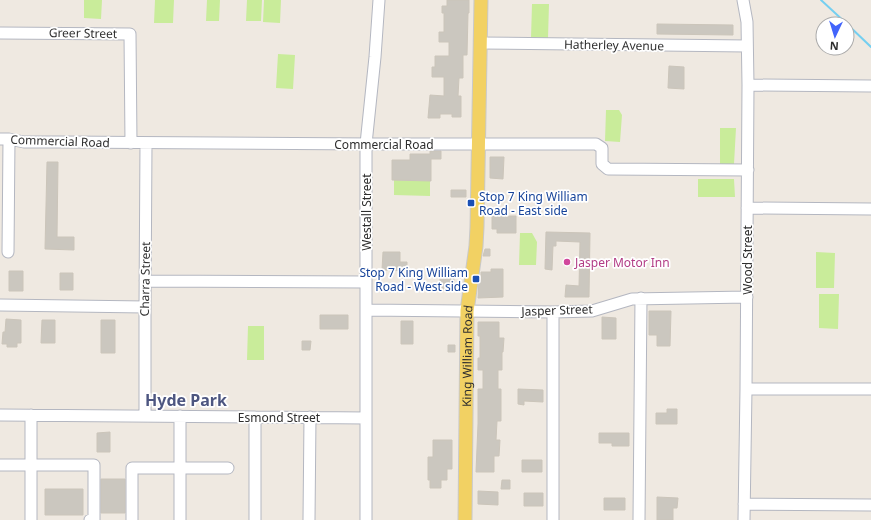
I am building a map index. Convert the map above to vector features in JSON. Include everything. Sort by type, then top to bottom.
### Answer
[{"type":"main road","name":"King William Road","points":[[465,520],[467,312],[476,246],[481,0]]},
{"type":"street","name":"Westall Street","points":[[366,520],[366,144],[379,0]]},
{"type":"street","name":"Wood Street","points":[[743,0],[747,22],[748,85],[744,520]]},
{"type":"street","name":"Greer Street","points":[[0,32],[130,34],[131,143]]},
{"type":"street","name":"Hatherley Avenue","points":[[480,43],[747,46]]},
{"type":"street","points":[[748,85],[871,86]]},
{"type":"street","name":"Commercial Road","points":[[5,139],[24,142],[131,143],[596,144],[602,148],[602,164],[608,170],[748,170]]},
{"type":"street","points":[[5,139],[8,252]]},
{"type":"street","name":"Charra Street","points":[[145,416],[144,307],[146,143]]},
{"type":"street","points":[[747,208],[871,209]]},
{"type":"street","points":[[145,281],[366,282]]},
{"type":"street","name":"Jasper Street","points":[[367,310],[467,312],[592,311],[632,299],[641,298],[747,297]]},
{"type":"street","points":[[639,520],[641,298]]},
{"type":"street","points":[[0,306],[144,307]]},
{"type":"street","points":[[553,312],[553,520]]},
{"type":"street","points":[[746,389],[871,389]]},
{"type":"street","name":"Esmond Street","points":[[0,415],[366,418]]},
{"type":"street","points":[[31,520],[32,415]]},
{"type":"street","points":[[180,416],[180,520]]},
{"type":"street","points":[[255,417],[255,520]]},
{"type":"street","points":[[309,520],[310,417]]},
{"type":"street","points":[[0,465],[94,465],[94,520],[90,520]]},
{"type":"street","points":[[132,520],[132,468],[228,468]]},
{"type":"street","points":[[744,504],[871,505]]},
{"type":"green space","points":[[84,0],[102,0],[101,19],[84,18]]},
{"type":"green space","points":[[155,0],[174,0],[173,23],[154,23]]},
{"type":"green space","points":[[207,0],[220,0],[219,21],[206,21]]},
{"type":"green space","points":[[247,0],[262,0],[261,21],[246,21]]},
{"type":"green space","points":[[264,0],[281,0],[280,23],[263,22]]},
{"type":"green space","points":[[532,4],[549,4],[548,38],[531,38]]},
{"type":"green space","points":[[278,54],[295,55],[293,89],[276,88]]},
{"type":"green space","points":[[606,110],[619,110],[622,115],[620,142],[605,141]]},
{"type":"green space","points":[[720,128],[736,128],[734,164],[720,164]]},
{"type":"green space","points":[[698,179],[734,179],[735,197],[698,197]]},
{"type":"green space","points":[[394,180],[430,181],[430,196],[394,195]]},
{"type":"green space","points":[[520,233],[532,233],[537,242],[536,265],[519,265]]},
{"type":"green space","points":[[816,252],[835,253],[834,288],[816,288]]},
{"type":"green space","points":[[819,294],[839,294],[838,329],[819,328]]},
{"type":"green space","points":[[248,326],[264,326],[264,360],[247,360]]},
{"type":"building","points":[[447,0],[469,0],[467,55],[463,55],[463,78],[459,78],[458,96],[461,96],[461,117],[452,117],[452,114],[440,114],[440,118],[428,118],[430,95],[444,96],[444,77],[432,77],[432,67],[435,67],[435,56],[449,56],[449,42],[439,42],[439,32],[444,32],[444,13],[442,13],[442,6],[447,6]]},
{"type":"building","points":[[657,24],[733,25],[733,35],[657,34]]},
{"type":"building","points":[[669,66],[684,67],[684,89],[668,88]]},
{"type":"building","points":[[430,151],[441,151],[441,159],[431,159],[431,181],[392,180],[392,160],[410,160],[410,154],[430,154]]},
{"type":"building","points":[[490,157],[504,157],[503,179],[490,178]]},
{"type":"building","points":[[47,162],[58,162],[57,237],[74,237],[74,250],[45,249]]},
{"type":"building","points":[[451,190],[466,190],[466,197],[451,197]]},
{"type":"building","points":[[492,216],[516,216],[516,233],[497,233],[497,229],[492,229]]},
{"type":"building","points":[[546,232],[590,233],[589,297],[565,297],[566,285],[579,286],[580,242],[556,241],[556,246],[553,246],[552,270],[545,269]]},
{"type":"building","points":[[485,249],[490,249],[490,256],[483,256]]},
{"type":"building","points":[[383,252],[400,252],[400,262],[407,262],[407,271],[382,270]]},
{"type":"building","points":[[440,269],[454,269],[454,289],[440,289]]},
{"type":"building","points":[[491,269],[503,269],[503,297],[478,298],[481,272],[491,272]]},
{"type":"building","points":[[9,271],[23,271],[23,291],[9,291]]},
{"type":"building","points":[[60,273],[73,273],[73,290],[60,290]]},
{"type":"building","points":[[649,311],[671,311],[670,346],[657,346],[657,335],[649,335]]},
{"type":"building","points":[[320,315],[348,315],[348,329],[320,329]]},
{"type":"building","points":[[602,317],[616,318],[616,339],[602,339]]},
{"type":"building","points":[[6,319],[21,320],[21,343],[17,343],[17,347],[7,347],[7,344],[2,344]]},
{"type":"building","points":[[42,320],[55,320],[55,343],[41,343]]},
{"type":"building","points":[[101,320],[115,320],[115,353],[101,353]]},
{"type":"building","points":[[401,321],[413,321],[413,344],[401,344]]},
{"type":"building","points":[[478,322],[499,322],[499,338],[504,338],[502,370],[498,370],[498,389],[501,389],[501,421],[497,421],[496,440],[500,440],[499,456],[494,456],[494,472],[476,472],[478,389],[483,389],[483,370],[478,370],[478,358],[480,358],[480,336],[478,336]]},
{"type":"building","points":[[302,341],[311,341],[310,350],[302,350]]},
{"type":"building","points":[[448,345],[455,345],[455,352],[448,352]]},
{"type":"building","points":[[518,389],[543,390],[543,402],[524,401],[524,405],[518,404]]},
{"type":"building","points":[[667,409],[677,409],[677,424],[656,424],[656,413],[667,413]]},
{"type":"building","points":[[110,432],[110,452],[97,452],[97,433]]},
{"type":"building","points":[[599,433],[629,433],[629,446],[612,446],[612,443],[599,443]]},
{"type":"building","points":[[433,440],[452,440],[452,469],[447,469],[447,480],[441,480],[441,488],[430,488],[430,480],[428,480],[428,457],[433,457]]},
{"type":"building","points":[[522,460],[542,460],[542,472],[522,472]]},
{"type":"building","points":[[101,479],[125,479],[125,513],[101,513]]},
{"type":"building","points":[[502,480],[510,480],[510,489],[501,489]]},
{"type":"building","points":[[45,489],[83,489],[83,515],[45,515]]},
{"type":"building","points":[[478,491],[498,492],[498,505],[478,504]]},
{"type":"building","points":[[524,493],[543,493],[543,506],[524,506]]},
{"type":"building","points":[[657,497],[678,498],[677,508],[673,508],[673,520],[657,520]]},
{"type":"building","points":[[604,498],[625,498],[625,510],[604,510]]},
{"type":"waterway","points":[[821,0],[838,16]]},
{"type":"waterway","points":[[855,32],[871,47]]},
{"type":"place","name":"Stop 7 King William Road - East side","points":[[471,203]]},
{"type":"place","name":"Jasper Motor Inn","points":[[567,262]]},
{"type":"place","name":"Stop 7 King William Road - West side","points":[[476,279]]},
{"type":"district","name":"Hyde Park","points":[[186,400]]}]
